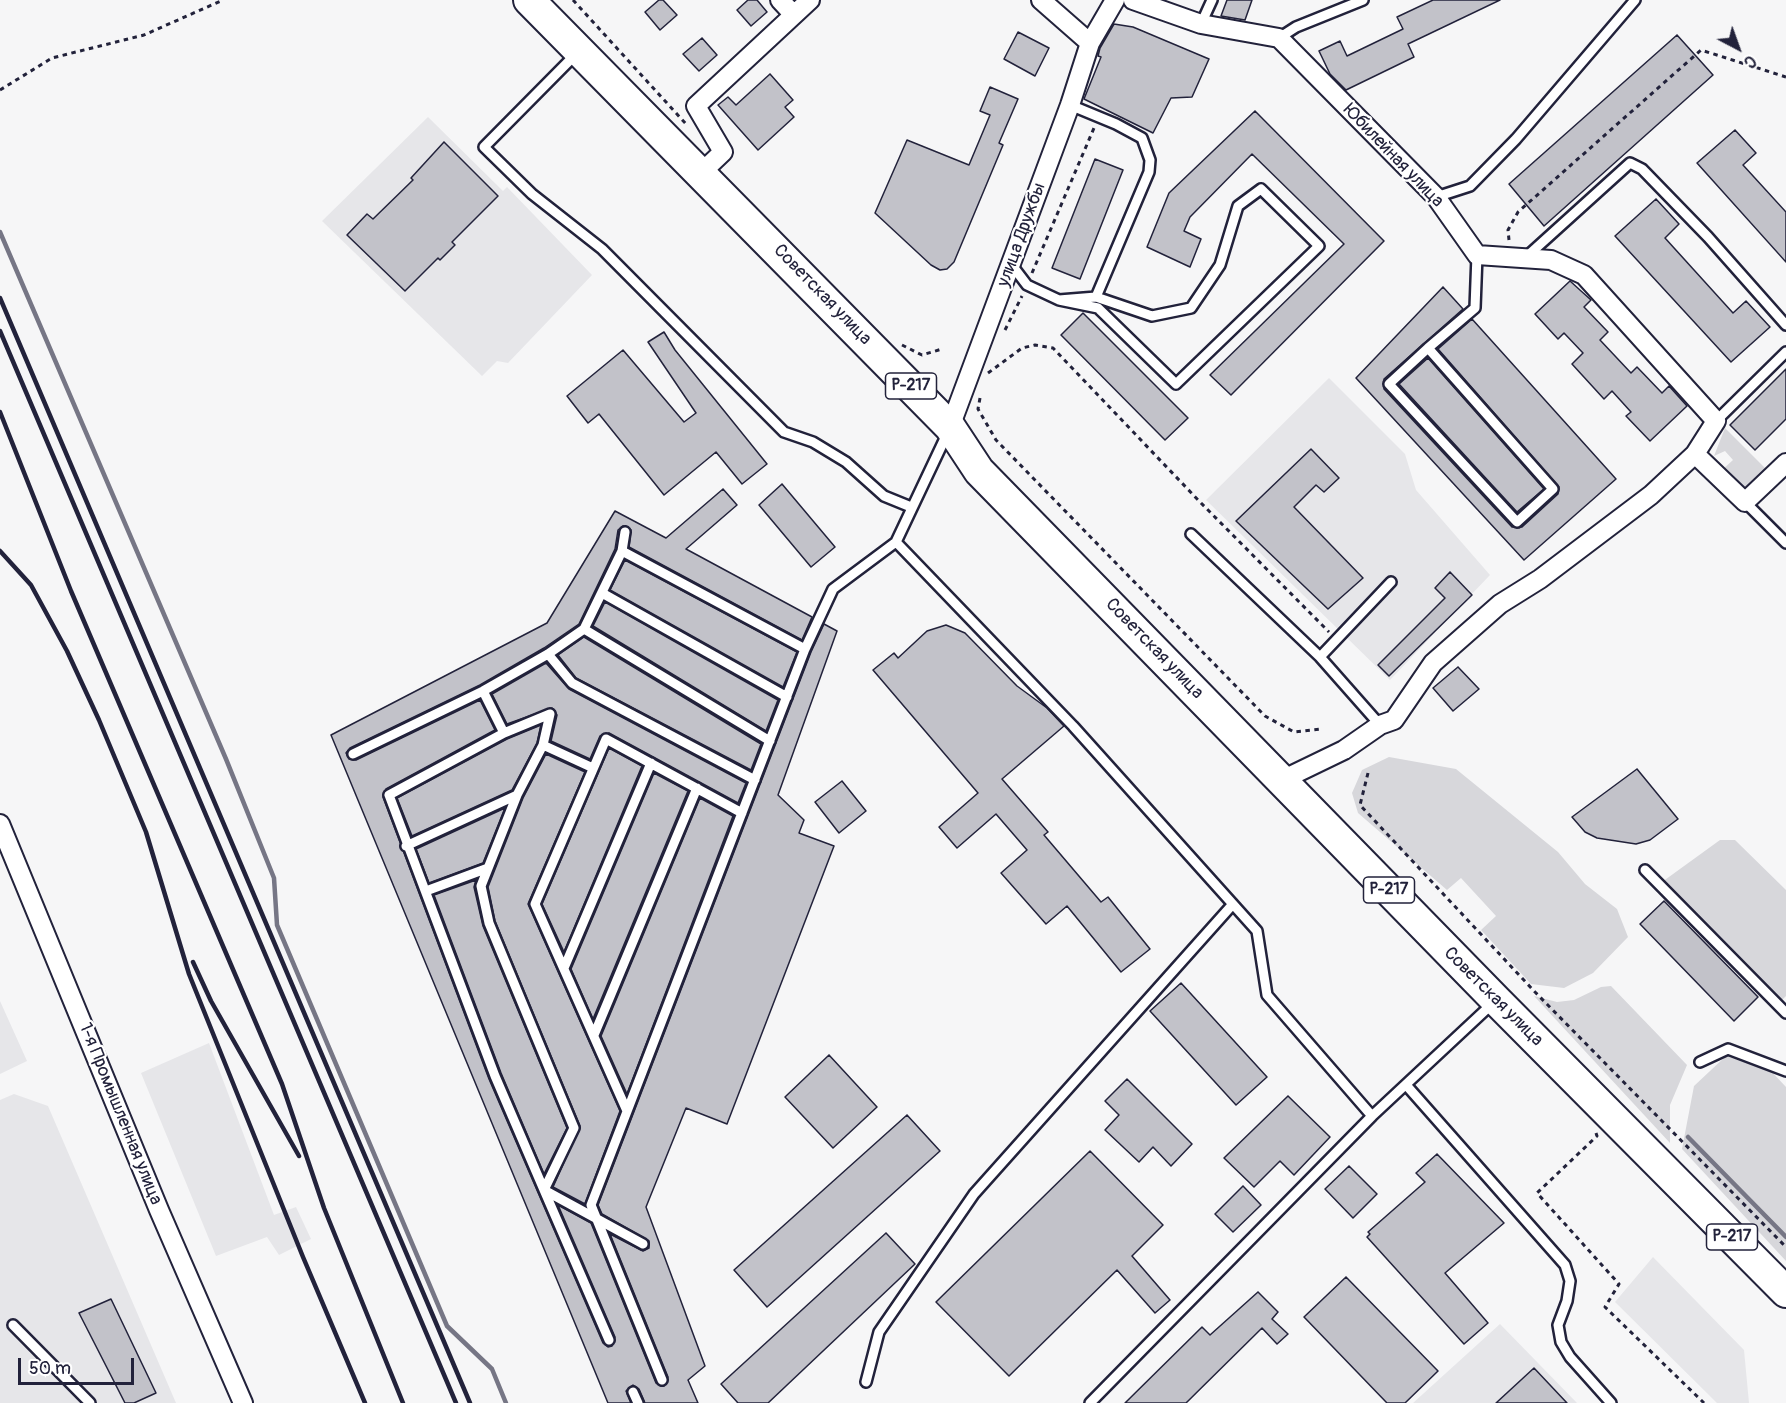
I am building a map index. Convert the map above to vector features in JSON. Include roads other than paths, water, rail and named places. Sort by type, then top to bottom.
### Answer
[{"type":"highway","name":"Советская улица","points":[[529,0],[702,172],[950,427],[978,471],[1496,1000],[1786,1292]]},
{"type":"street","points":[[780,0],[793,14]]},
{"type":"street","points":[[702,172],[723,152],[696,106],[810,0]]},
{"type":"street","points":[[1041,0],[1090,43]]},
{"type":"street","name":"улица Дружбы","points":[[950,427],[1070,105],[1090,43],[1115,0]]},
{"type":"street","points":[[1133,0],[1201,24],[1279,38]]},
{"type":"street","name":"Юбилейная улица","points":[[1279,38],[1436,198],[1477,255]]},
{"type":"street","points":[[1282,780],[1344,750],[1380,725],[1394,720],[1433,663],[1500,604],[1540,579],[1651,495],[1695,454],[1716,421],[1584,274],[1551,260],[1477,255]]},
{"type":"street","points":[[1695,454],[1745,502],[1786,463]]},
{"type":"street","name":"1-я Промышленная улица","points":[[0,824],[159,1210],[243,1403]]},
{"type":"lane","points":[[1201,24],[1212,0]]},
{"type":"lane","points":[[1279,38],[1296,27],[1363,0]]},
{"type":"lane","points":[[1436,198],[1470,186],[1516,139],[1635,0]]},
{"type":"lane","points":[[580,51],[484,147],[532,194],[602,249],[784,432],[813,442],[846,462],[884,496],[911,507]]},
{"type":"lane","points":[[1070,105],[1116,124],[1142,138],[1150,160],[1149,172],[1096,297]]},
{"type":"lane","points":[[1517,258],[1630,163],[1642,169],[1708,237],[1786,324]]},
{"type":"lane","points":[[1011,264],[1027,285],[1059,300],[1098,308],[1176,384],[1319,246],[1261,189],[1238,206],[1220,265],[1191,308],[1152,316],[1096,297],[1059,300]]},
{"type":"lane","points":[[1428,348],[1553,489],[1516,522],[1389,384],[1428,348],[1475,308],[1477,255]]},
{"type":"lane","points":[[1716,421],[1786,352]]},
{"type":"lane","points":[[662,1380],[591,1205],[805,650],[833,589],[896,542],[950,427]]},
{"type":"lane","points":[[1745,502],[1786,543]]},
{"type":"lane","points":[[353,754],[483,691],[548,654],[584,629],[622,551],[625,532]]},
{"type":"lane","points":[[1191,534],[1320,657],[1380,725]]},
{"type":"lane","points":[[896,542],[1073,726],[1257,931],[1267,995],[1372,1116]]},
{"type":"lane","points":[[622,551],[805,650]]},
{"type":"lane","points":[[1320,657],[1391,582]]},
{"type":"lane","points":[[602,593],[787,697]]},
{"type":"lane","points":[[584,629],[770,741]]},
{"type":"lane","points":[[548,654],[572,683],[755,780]]},
{"type":"lane","points":[[483,691],[504,734]]},
{"type":"lane","points":[[544,1190],[574,1128],[489,923],[481,886],[517,795],[543,745],[550,714],[504,734],[389,795],[406,846],[426,891],[495,1076],[544,1190],[609,1340]]},
{"type":"lane","points":[[627,1110],[535,904],[606,739],[742,813]]},
{"type":"lane","points":[[543,745],[594,768]]},
{"type":"lane","points":[[564,968],[651,763]]},
{"type":"lane","points":[[594,1035],[697,788]]},
{"type":"lane","points":[[406,846],[517,795]]},
{"type":"lane","points":[[426,891],[488,868]]},
{"type":"lane","points":[[1645,870],[1786,1013]]},
{"type":"lane","points":[[866,1382],[879,1332],[974,1194],[1233,904]]},
{"type":"lane","points":[[1090,1403],[1372,1116],[1407,1086],[1496,1000]]},
{"type":"lane","points":[[1700,1062],[1728,1049],[1786,1071]]},
{"type":"lane","points":[[1407,1086],[1565,1265],[1570,1281],[1568,1301],[1558,1325],[1561,1342],[1570,1357],[1611,1403]]},
{"type":"lane","points":[[544,1190],[595,1215],[644,1244]]},
{"type":"lane","points":[[14,1325],[90,1403]]},
{"type":"lane","points":[[633,1392],[638,1403]]},
{"type":"waterway","points":[[0,232],[226,759],[274,878],[277,925],[447,1326],[492,1369],[506,1403]]},
{"type":"waterway","points":[[1688,1137],[1786,1237]]},
{"type":"railway","points":[[0,298],[470,1403]]},
{"type":"railway","points":[[0,331],[456,1403]]},
{"type":"railway","points":[[0,412],[71,591],[282,1084],[324,1208],[403,1403]]},
{"type":"railway","points":[[0,551],[31,585],[67,651],[99,720],[146,832],[189,974],[303,1257],[365,1403]]},
{"type":"railway","points":[[193,962],[211,1001],[299,1156]]}]
